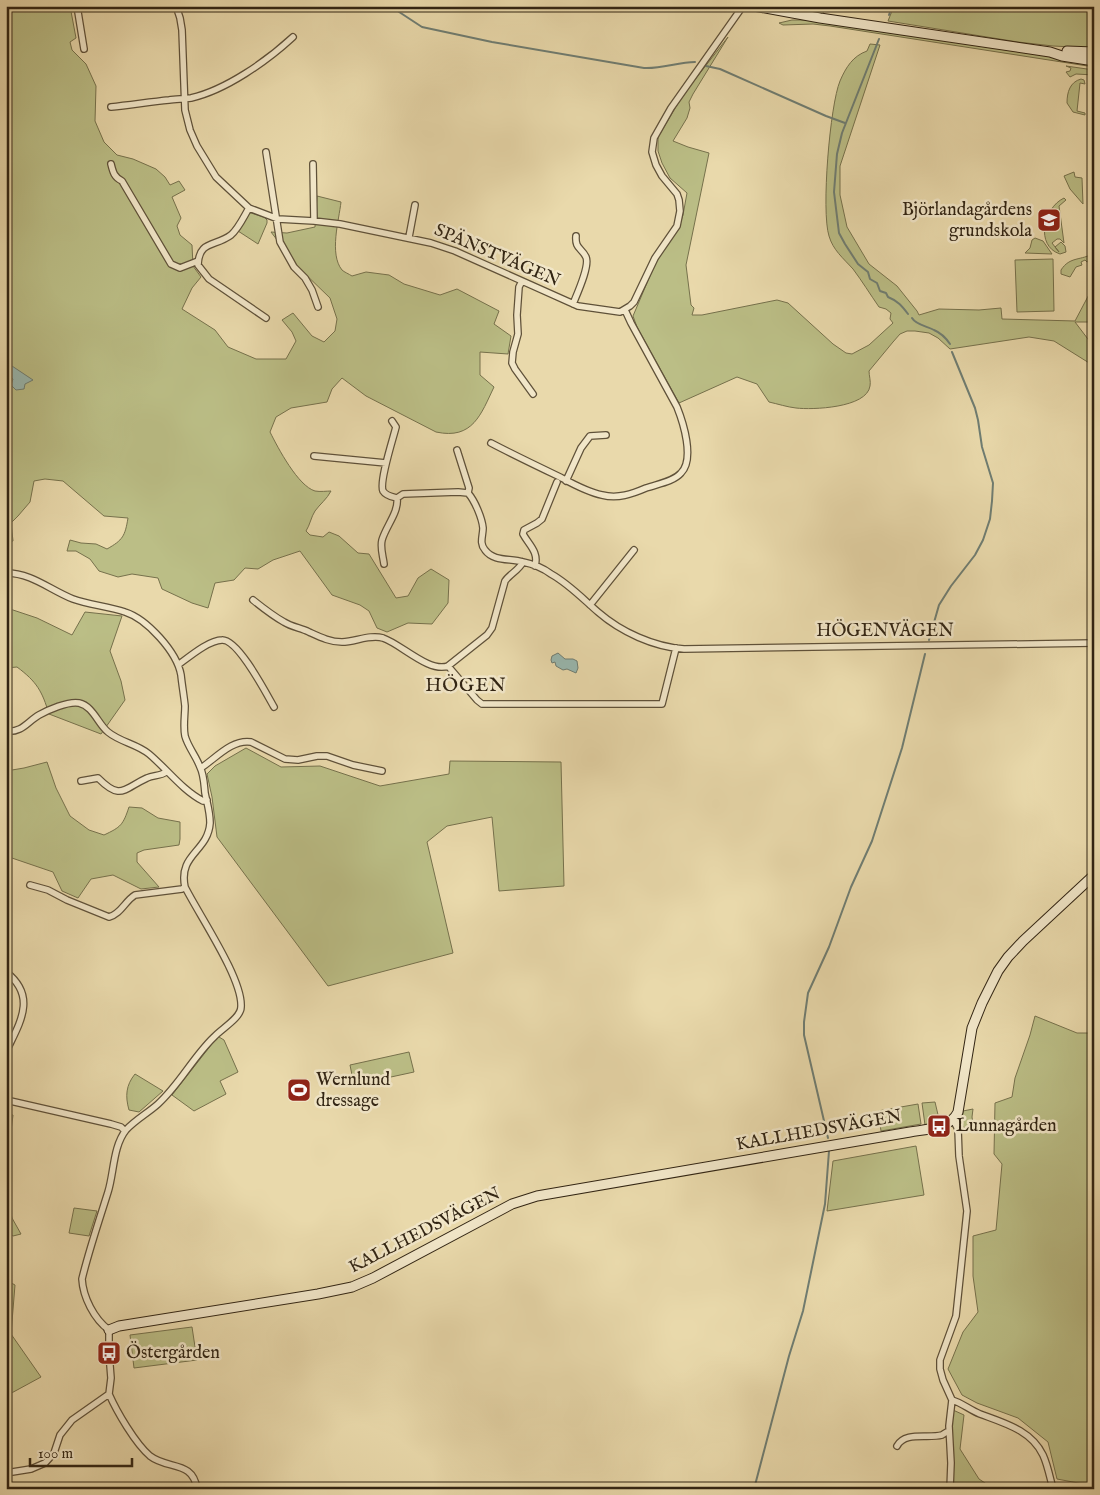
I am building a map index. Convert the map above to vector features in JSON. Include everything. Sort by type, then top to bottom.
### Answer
[{"type":"street","points":[[77,6],[84,49]]},
{"type":"street","name":"SPÄNSTVÄGEN","points":[[176,6],[182,30],[185,110],[190,130],[216,177],[249,208],[278,219],[314,221],[409,237],[455,251],[581,307],[620,312],[625,310]]},
{"type":"street","points":[[491,443],[566,481],[602,495],[613,497],[623,496],[677,477],[682,473],[688,458],[687,445],[679,412],[625,310],[634,302],[655,258],[672,235],[679,220],[680,205],[677,194],[662,176],[653,157],[652,147],[654,138],[671,108],[743,6]]},
{"type":"street","points":[[754,6],[830,20],[1050,52],[1094,52]]},
{"type":"street","points":[[111,107],[185,99],[204,94],[267,59],[293,37]]},
{"type":"street","points":[[1050,52],[1062,56],[1094,60]]},
{"type":"street","points":[[266,152],[278,219],[278,232],[294,267],[305,278],[312,290],[318,308]]},
{"type":"street","points":[[111,164],[114,175],[122,182],[171,264],[180,268],[198,260]]},
{"type":"street","points":[[313,164],[314,221]]},
{"type":"street","name":"SPÄNSTVÄGEN","points":[[409,237],[415,205]]},
{"type":"street","points":[[249,208],[230,235],[201,250],[198,265],[209,278],[266,318]]},
{"type":"street","name":"SPÄNSTVÄGEN","points":[[574,304],[587,265],[586,258],[575,244],[576,236]]},
{"type":"street","points":[[522,280],[519,287],[518,334],[512,363],[514,369],[533,394]]},
{"type":"street","points":[[392,420],[396,427],[386,462],[382,490],[386,494],[397,498]]},
{"type":"street","points":[[566,481],[584,442],[590,436],[606,435]]},
{"type":"street","name":"HÖGENVÄGEN","points":[[457,450],[469,488],[468,494],[474,503],[481,521],[483,529],[481,542],[490,556],[524,562],[552,574],[566,583],[613,624],[638,637],[676,648],[1094,643]]},
{"type":"street","points":[[314,456],[386,462]]},
{"type":"street","points":[[535,566],[536,557],[523,534],[524,530],[542,518],[557,482]]},
{"type":"street","points":[[397,498],[403,494],[458,492],[468,494]]},
{"type":"street","points":[[384,564],[381,548],[382,539],[398,505],[397,498]]},
{"type":"street","points":[[590,605],[634,550]]},
{"type":"street","points":[[253,600],[284,623],[323,638],[341,642],[384,638],[428,663],[438,667],[448,666],[487,635],[492,628],[505,581],[524,562]]},
{"type":"street","points":[[6,573],[31,577],[79,601],[127,612],[161,640],[178,665],[184,698],[185,737],[201,768],[210,813],[209,831],[205,840],[187,862],[184,880],[185,887],[235,980],[240,995],[241,1011],[238,1016],[212,1038],[158,1104],[125,1131],[114,1160],[109,1190],[82,1279],[82,1289],[90,1305],[98,1319],[109,1330],[108,1353],[111,1378],[109,1394],[123,1421],[149,1455],[188,1470],[196,1481],[197,1489]]},
{"type":"street","points":[[178,665],[213,642],[229,641],[239,651],[261,683],[274,707]]},
{"type":"street","points":[[448,666],[482,704],[662,704],[676,648]]},
{"type":"street","points":[[6,731],[16,732],[38,715],[58,706],[78,703],[86,707],[107,731],[118,739],[148,753],[166,772],[198,798],[203,801],[207,800]]},
{"type":"street","points":[[201,768],[231,746],[245,741],[251,742],[285,759],[298,760],[327,756],[353,765],[382,771]]},
{"type":"street","points":[[81,781],[98,778],[108,788],[120,792],[147,778],[166,772]]},
{"type":"street","points":[[950,1489],[949,1431],[952,1400],[943,1380],[940,1360],[956,1316],[967,1211],[959,1156],[958,1130],[953,1120],[958,1112],[961,1099],[972,1028],[998,971],[1008,957],[1094,875]]},
{"type":"street","points":[[30,885],[48,890],[109,917],[118,913],[135,894],[185,887]]},
{"type":"street","points":[[6,972],[17,982],[22,990],[24,1008],[22,1018],[6,1052]]},
{"type":"street","points":[[6,1100],[111,1124],[121,1127],[125,1131]]},
{"type":"street","name":"KALLHEDSVÄGEN","points":[[109,1330],[119,1326],[352,1287],[373,1278],[505,1207],[530,1198],[924,1130],[953,1120]]},
{"type":"street","points":[[6,1473],[31,1469],[45,1463],[54,1453],[60,1435],[72,1420],[109,1394]]},
{"type":"street","points":[[952,1400],[971,1410],[1016,1428],[1027,1436],[1038,1447],[1044,1457],[1053,1489]]},
{"type":"street","points":[[897,1446],[898,1443],[907,1438],[940,1435],[949,1431]]},
{"type":"green space","points":[[6,6],[70,6],[76,38],[70,42],[72,50],[86,64],[96,86],[95,121],[104,142],[117,155],[133,159],[156,169],[165,177],[170,185],[179,181],[185,190],[172,197],[181,218],[177,226],[180,235],[192,245],[193,266],[201,277],[192,288],[182,309],[215,330],[228,347],[256,359],[286,359],[296,341],[292,332],[282,320],[293,313],[312,336],[324,342],[335,331],[337,319],[330,298],[297,266],[271,232],[287,233],[315,227],[317,196],[341,202],[335,246],[338,263],[344,272],[352,276],[366,272],[389,275],[404,284],[440,295],[457,289],[499,311],[494,324],[511,336],[508,354],[480,352],[480,375],[494,387],[480,415],[467,428],[459,432],[436,432],[366,396],[342,378],[332,389],[327,402],[291,408],[276,417],[270,432],[289,466],[302,482],[315,491],[331,491],[314,513],[306,531],[310,535],[323,537],[329,532],[339,536],[358,553],[369,554],[396,598],[408,596],[418,578],[431,569],[449,580],[448,603],[432,624],[408,623],[387,632],[377,628],[369,611],[360,605],[332,595],[300,551],[273,560],[258,569],[245,568],[234,580],[215,583],[208,608],[162,589],[158,578],[132,574],[118,577],[99,571],[90,559],[76,551],[67,551],[70,540],[96,544],[107,549],[117,543],[122,537],[128,518],[104,516],[63,481],[45,479],[34,481],[30,502],[11,523],[13,541],[6,543],[6,374],[24,389],[9,364],[6,365]]},
{"type":"green space","points":[[776,6],[824,6],[823,15]]},
{"type":"green space","points":[[894,6],[1094,6],[1094,48],[1018,42],[888,21]]},
{"type":"green space","points":[[792,20],[809,20],[1012,50],[1094,64],[1094,67],[830,26],[813,24],[783,25],[779,23]]},
{"type":"green space","points":[[728,37],[693,94],[689,102],[690,108],[687,118],[673,141],[709,153],[686,265],[691,305],[694,308],[692,315],[702,315],[777,300],[788,303],[833,344],[846,353],[852,354],[869,345],[893,323],[890,319],[891,313],[879,307],[853,269],[836,250],[829,236],[826,205],[830,134],[836,94],[840,81],[850,63],[867,51],[870,44],[880,45],[840,166],[840,195],[847,227],[869,264],[897,286],[919,315],[939,309],[979,310],[1001,308],[1002,319],[1075,321],[1094,285],[1094,322],[1075,322],[1094,347],[1094,366],[1054,341],[1029,337],[950,349],[929,333],[907,331],[900,334],[869,371],[870,386],[867,393],[849,403],[826,408],[786,406],[769,402],[757,384],[737,377],[679,403],[637,327],[633,316],[655,264],[679,226],[687,193],[670,178],[662,163],[658,151],[658,137],[683,95]]},
{"type":"green space","points":[[1066,66],[1094,70],[1094,75],[1076,74],[1070,77],[1066,72],[1070,71],[1071,68]]},
{"type":"green space","points":[[1081,79],[1084,80],[1085,84],[1080,83],[1077,111],[1085,113],[1085,115],[1073,112],[1067,103],[1070,88],[1074,82]]},
{"type":"green space","points":[[1074,172],[1075,177],[1082,178],[1083,204],[1070,189],[1064,176]]},
{"type":"green space","points":[[1064,198],[1066,200],[1059,206],[1064,243],[1057,239],[1052,243],[1055,247],[1061,242],[1065,246],[1066,252],[1060,254],[1052,250],[1047,243],[1045,227],[1051,210]]},
{"type":"green space","points":[[251,213],[264,217],[267,220],[258,244],[238,231],[248,214]]},
{"type":"green space","points":[[1035,238],[1043,241],[1052,254],[1025,253]]},
{"type":"green space","points":[[1094,253],[1094,259],[1081,262],[1082,265],[1076,267],[1070,277],[1061,274],[1061,270],[1068,263]]},
{"type":"green space","points":[[1053,259],[1054,311],[1017,312],[1015,260]]},
{"type":"green space","points":[[10,609],[37,618],[72,635],[85,612],[122,616],[110,651],[121,681],[125,700],[101,734],[49,714],[44,699],[34,682],[17,667],[6,668],[6,627]]},
{"type":"green space","points":[[246,748],[281,767],[320,766],[380,786],[449,774],[450,761],[561,762],[564,886],[499,891],[492,817],[447,826],[427,842],[453,953],[328,986],[217,837],[207,774],[215,766]]},
{"type":"green space","points":[[47,762],[56,788],[70,816],[89,830],[104,835],[114,830],[123,822],[129,807],[142,808],[158,818],[180,822],[179,845],[144,850],[137,853],[137,862],[159,887],[141,889],[113,875],[91,879],[78,898],[62,891],[53,872],[6,856],[6,771]]},
{"type":"green space","points":[[1035,1016],[1077,1033],[1094,1033],[1094,1486],[1057,1479],[1048,1442],[1018,1418],[977,1403],[962,1395],[948,1369],[963,1332],[978,1312],[973,1276],[973,1236],[996,1230],[1002,1164],[994,1154],[995,1103],[1012,1097],[1015,1078]]},
{"type":"green space","points":[[219,1037],[224,1040],[238,1072],[220,1081],[226,1094],[194,1111],[172,1095]]},
{"type":"green space","points":[[409,1052],[414,1072],[354,1085],[350,1065]]},
{"type":"green space","points":[[135,1074],[163,1091],[139,1112],[129,1110],[127,1100],[128,1087]]},
{"type":"green space","points":[[935,1102],[939,1119],[925,1125],[922,1103]]},
{"type":"green space","points":[[918,1104],[921,1124],[881,1131],[878,1111]]},
{"type":"green space","points":[[973,1109],[971,1130],[963,1127],[962,1121],[963,1111]]},
{"type":"green space","points":[[6,1114],[13,1115],[6,1171]]},
{"type":"green space","points":[[916,1146],[924,1195],[827,1211],[833,1161]]},
{"type":"green space","points":[[6,1189],[12,1218],[21,1234],[13,1236],[6,1231]]},
{"type":"green space","points":[[74,1208],[97,1211],[89,1236],[69,1233]]},
{"type":"green space","points":[[6,1280],[15,1285],[11,1334],[41,1377],[6,1396]]},
{"type":"green space","points":[[192,1327],[197,1360],[134,1368],[130,1335]]},
{"type":"green space","points":[[953,1410],[964,1415],[960,1449],[979,1479],[994,1489],[953,1489],[951,1431]]},
{"type":"water","points":[[9,364],[33,380],[25,384],[24,389],[16,390],[11,385],[13,379],[6,374],[6,365]]},
{"type":"water","points":[[558,653],[565,659],[577,661],[578,668],[576,673],[567,669],[563,670],[556,666],[555,662],[552,663],[552,656]]},
{"type":"waterway","points":[[390,6],[422,27],[492,42],[644,68],[695,62]]},
{"type":"waterway","points":[[889,15],[892,6]]},
{"type":"waterway","points":[[879,39],[842,133],[837,154],[834,192],[839,233],[845,244],[858,264],[868,272],[870,279],[877,283],[880,291],[886,293],[888,297],[902,306],[908,314]]},
{"type":"waterway","points":[[706,66],[720,69],[845,123]]},
{"type":"waterway","points":[[912,318],[919,324],[939,333],[950,344]]},
{"type":"waterway","points":[[929,640],[939,605],[975,555],[983,540],[990,519],[992,501],[993,483],[982,447],[975,408],[952,352]]},
{"type":"waterway","points":[[828,1138],[804,1035],[808,993],[829,947],[851,887],[872,841],[902,748],[925,654]]},
{"type":"waterway","points":[[754,1489],[789,1356],[803,1311],[825,1204],[829,1151]]},
{"type":"place","name":"Björlandagårdens grundskola","points":[[1049,220]]},
{"type":"place","name":"Wernlund dressage","points":[[299,1090]]},
{"type":"place","name":"Lunnagården","points":[[939,1126]]},
{"type":"place","name":"Östergården","points":[[109,1353]]},
{"type":"district","name":"HÖGEN","points":[[466,686]]}]
